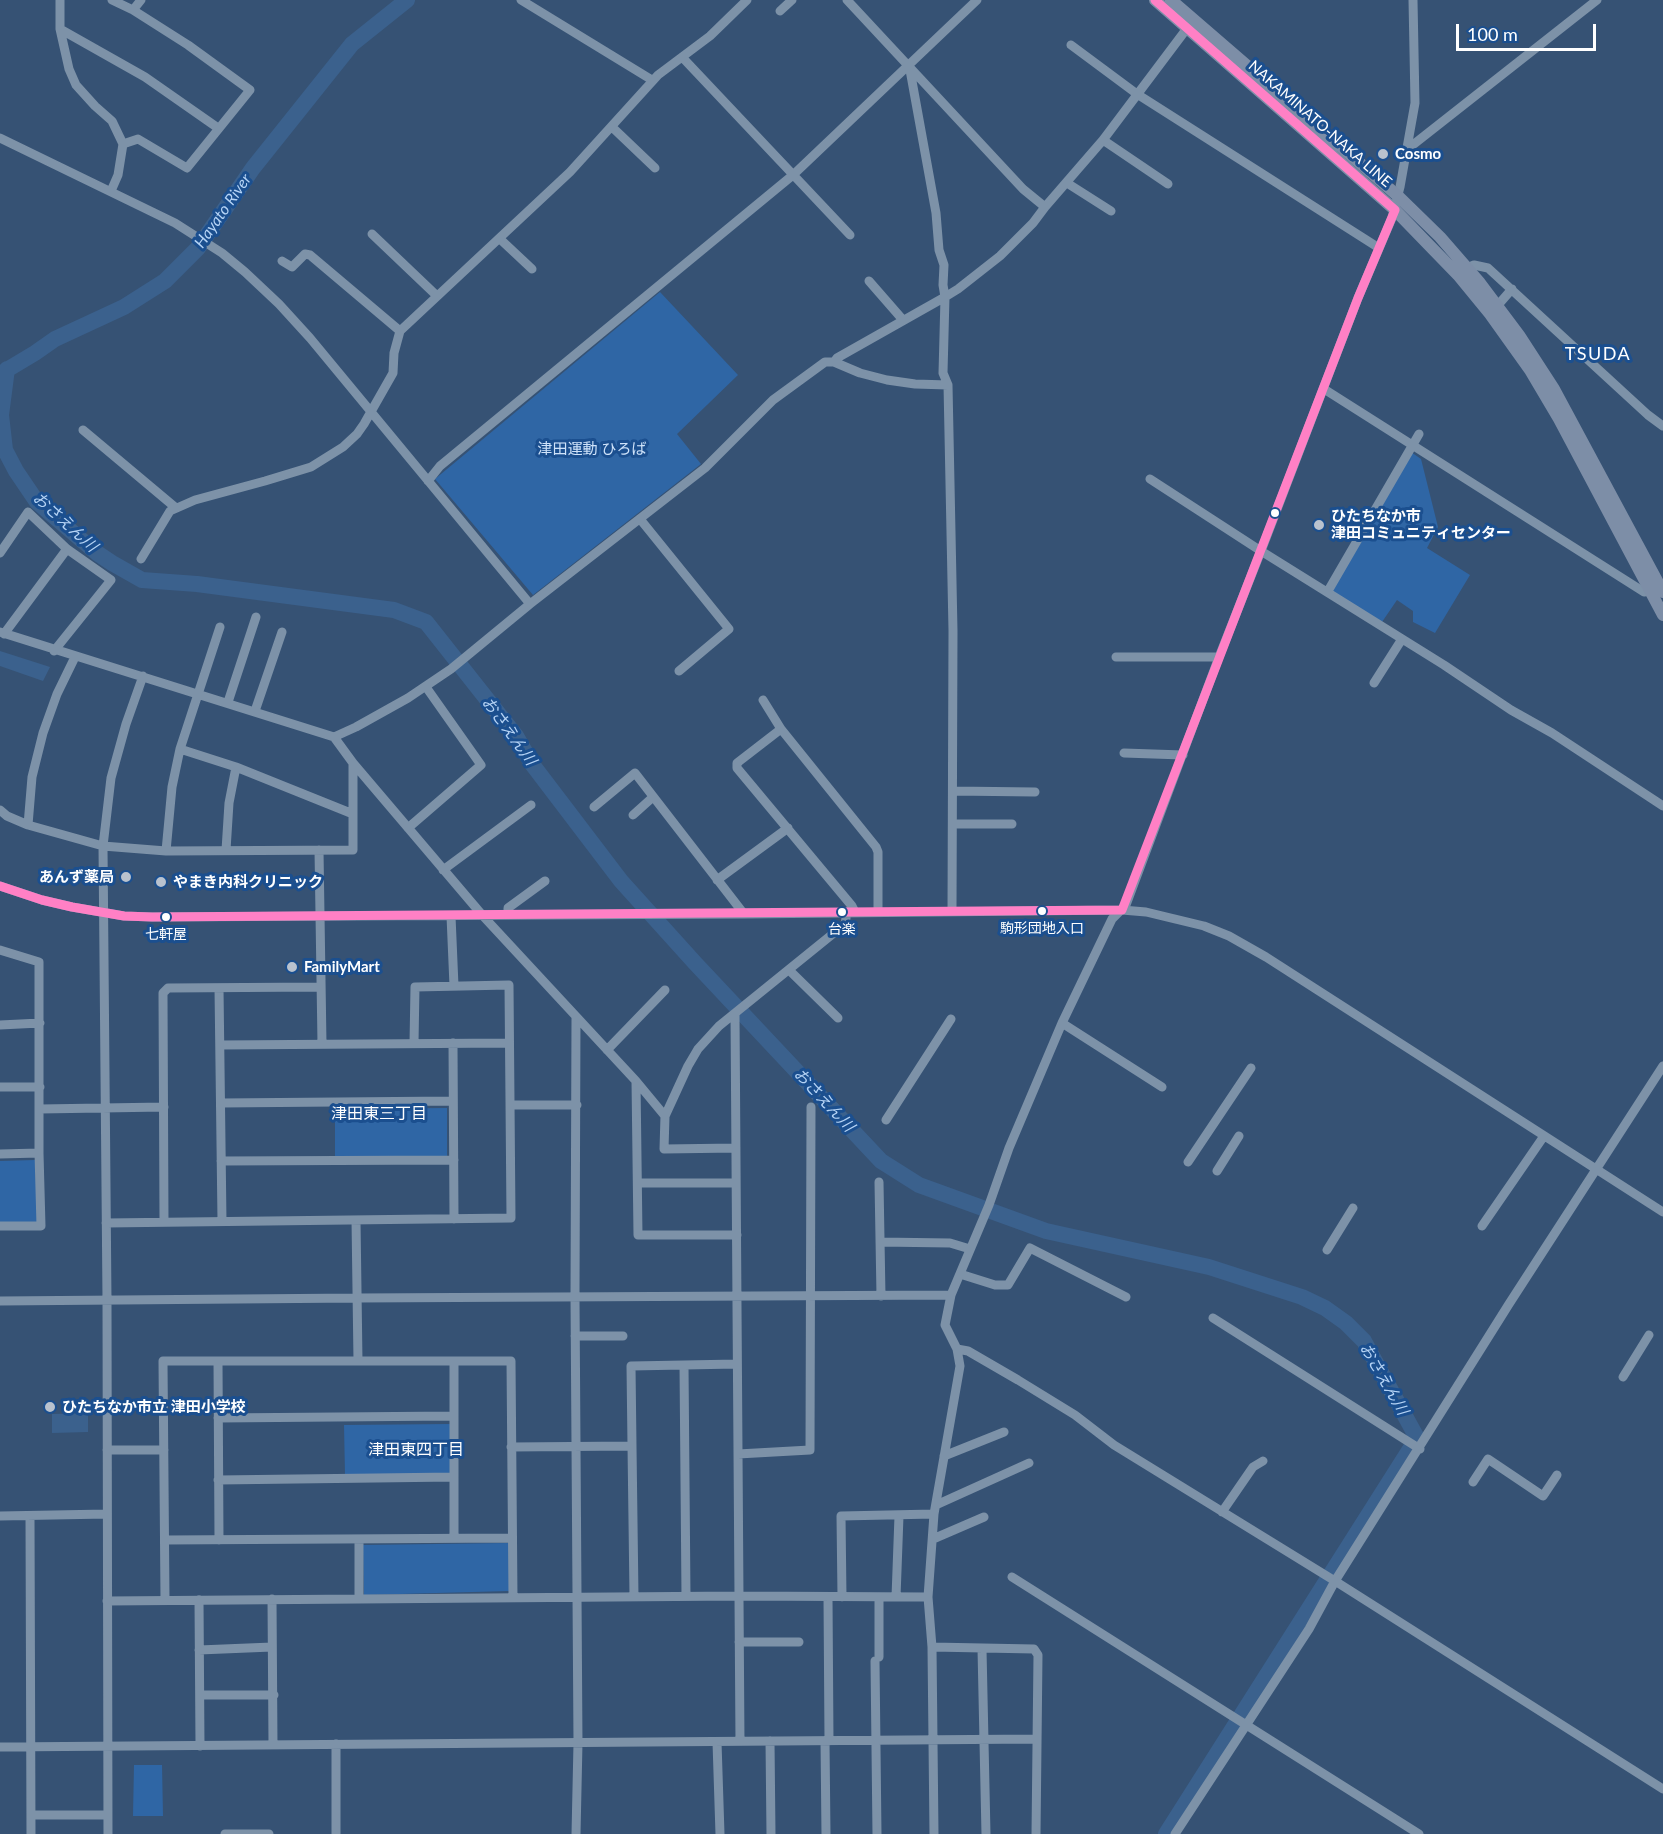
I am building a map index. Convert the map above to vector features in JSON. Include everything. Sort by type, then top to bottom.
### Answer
[{"type":"main road","name":"NAKAMINATO-NAKA LINE","points":[[1155,0],[1190,23],[1398,196],[1467,267],[1498,305],[1554,389],[1657,591],[1663,615]]},
{"type":"main road","name":"NAKAMINATO-NAKA LINE","points":[[1171,0],[1190,23],[1395,210],[1458,275],[1490,314],[1530,370],[1657,591]]},
{"type":"street","points":[[60,0],[60,28],[69,69],[76,85],[112,121],[123,144],[118,175],[111,191]]},
{"type":"street","points":[[112,0],[133,10],[188,45],[250,90],[187,168],[138,139],[123,144]]},
{"type":"street","points":[[133,10],[141,0]]},
{"type":"street","points":[[521,0],[652,80]]},
{"type":"street","points":[[141,559],[170,511],[195,500],[265,482],[311,467],[343,447],[357,434],[372,412],[393,373],[394,353],[400,331],[570,172],[652,80],[710,36],[747,0]]},
{"type":"street","points":[[780,11],[792,0]]},
{"type":"street","points":[[847,0],[1023,189],[1045,207]]},
{"type":"street","points":[[428,481],[440,466],[793,175],[909,68],[977,0]]},
{"type":"street","points":[[934,1834],[932,1647],[928,1597],[935,1510],[960,1366],[957,1349],[945,1325],[951,1295],[989,1205],[1009,1148],[1062,1023],[1112,919],[1122,910],[1395,210],[1415,103],[1413,0]]},
{"type":"street","points":[[1408,145],[1414,144],[1597,0]]},
{"type":"street","points":[[834,362],[837,358],[958,289],[1000,256],[1033,223],[1103,140],[1190,23]]},
{"type":"street","points":[[60,28],[145,77],[218,128]]},
{"type":"street","points":[[1071,45],[1137,94],[1379,248]]},
{"type":"street","points":[[681,57],[850,235]]},
{"type":"street","points":[[909,68],[936,213],[939,250],[944,265],[943,373],[948,385],[953,631],[952,911]]},
{"type":"street","points":[[612,127],[655,168]]},
{"type":"street","points":[[0,138],[175,223],[245,272],[279,304],[372,412],[530,604]]},
{"type":"street","points":[[1103,140],[1168,184]]},
{"type":"street","points":[[1067,183],[1110,211]]},
{"type":"street","points":[[372,234],[436,295]]},
{"type":"street","points":[[500,239],[532,269]]},
{"type":"street","points":[[282,261],[292,267],[305,254],[310,255],[400,331]]},
{"type":"street","points":[[1467,267],[1474,265],[1488,268],[1648,416],[1663,426]]},
{"type":"street","points":[[869,281],[903,320]]},
{"type":"street","points":[[1498,305],[1512,290]]},
{"type":"street","points":[[334,737],[426,687],[451,669],[530,604],[705,468],[736,435],[786,389],[825,362],[834,362],[860,373],[887,380],[948,385]]},
{"type":"street","points":[[1324,389],[1644,592],[1657,591]]},
{"type":"street","points":[[83,430],[176,508]]},
{"type":"street","points":[[1328,591],[1419,434]]},
{"type":"street","points":[[1150,479],[1663,806]]},
{"type":"street","points":[[0,553],[28,512],[67,549],[111,580],[54,651]]},
{"type":"street","points":[[640,519],[729,629],[678,671]]},
{"type":"street","points":[[67,549],[2,633],[334,737],[353,764],[483,916],[636,1081],[665,1116]]},
{"type":"street","points":[[228,702],[256,617]]},
{"type":"street","points":[[166,851],[172,786],[180,749],[220,627]]},
{"type":"street","points":[[255,711],[282,632]]},
{"type":"street","points":[[1374,683],[1402,639]]},
{"type":"street","points":[[28,825],[32,777],[43,733],[57,694],[75,657]]},
{"type":"street","points":[[1116,657],[1219,657]]},
{"type":"street","points":[[108,1834],[103,846],[111,778],[126,724],[143,676]]},
{"type":"street","points":[[408,828],[481,765],[426,687]]},
{"type":"street","points":[[763,700],[781,729],[876,847],[878,852],[878,911]]},
{"type":"street","points":[[736,1148],[664,1149],[665,1116],[688,1066],[698,1050],[719,1026],[845,924],[852,906],[737,768],[737,763],[781,729]]},
{"type":"street","points":[[180,749],[236,767],[353,814]]},
{"type":"street","points":[[1124,753],[1183,755]]},
{"type":"street","points":[[0,810],[7,816],[28,825],[103,846],[166,851],[353,850],[353,764]]},
{"type":"street","points":[[226,850],[229,803],[236,767]]},
{"type":"street","points":[[594,807],[635,773],[744,914]]},
{"type":"street","points":[[953,790],[1035,792]]},
{"type":"street","points":[[633,815],[653,797]]},
{"type":"street","points":[[443,870],[531,805]]},
{"type":"street","points":[[954,824],[1012,824]]},
{"type":"street","points":[[717,880],[788,828]]},
{"type":"street","points":[[319,850],[322,1044]]},
{"type":"street","points":[[508,915],[508,908],[545,881]]},
{"type":"street","points":[[0,886],[42,900],[102,913],[152,917],[1122,910],[1170,917],[1229,936],[1266,957],[1663,1212]]},
{"type":"street","points":[[451,916],[454,986]]},
{"type":"street","points":[[0,950],[39,962],[41,1226],[0,1226]]},
{"type":"street","points":[[789,970],[838,1018]]},
{"type":"street","points":[[106,1223],[511,1218],[509,985],[415,987],[414,1043]]},
{"type":"street","points":[[164,1222],[163,993],[168,988],[321,987]]},
{"type":"street","points":[[219,988],[222,1221]]},
{"type":"street","points":[[607,1050],[665,990]]},
{"type":"street","points":[[735,1014],[740,1741]]},
{"type":"street","points":[[576,1017],[574,1297],[578,1597],[576,1834]]},
{"type":"street","points":[[886,1120],[951,1019]]},
{"type":"street","points":[[0,1025],[40,1023]]},
{"type":"street","points":[[1062,1023],[1162,1087]]},
{"type":"street","points":[[453,1043],[454,1219]]},
{"type":"street","points":[[220,1045],[509,1043]]},
{"type":"street","points":[[1176,1834],[1310,1629],[1335,1581],[1663,1066]]},
{"type":"street","points":[[1188,1162],[1251,1068]]},
{"type":"street","points":[[636,1081],[638,1235],[736,1235]]},
{"type":"street","points":[[0,1088],[40,1087]]},
{"type":"street","points":[[220,1103],[453,1101]]},
{"type":"street","points":[[510,1105],[577,1105]]},
{"type":"street","points":[[40,1109],[164,1107]]},
{"type":"street","points":[[738,1454],[810,1450],[811,1107]]},
{"type":"street","points":[[1217,1171],[1239,1136]]},
{"type":"street","points":[[1482,1226],[1544,1136]]},
{"type":"street","points":[[0,1154],[39,1153]]},
{"type":"street","points":[[221,1161],[454,1160]]},
{"type":"street","points":[[879,1182],[881,1296]]},
{"type":"street","points":[[638,1183],[736,1183]]},
{"type":"street","points":[[1327,1250],[1353,1208]]},
{"type":"street","points":[[356,1220],[358,1361]]},
{"type":"street","points":[[880,1242],[950,1243],[970,1249]]},
{"type":"street","points":[[960,1274],[995,1285],[1008,1285],[1030,1248],[1126,1297]]},
{"type":"street","points":[[0,1301],[951,1295]]},
{"type":"street","points":[[1213,1318],[1420,1449]]},
{"type":"street","points":[[1623,1377],[1649,1335]]},
{"type":"street","points":[[575,1336],[623,1336]]},
{"type":"street","points":[[957,1349],[968,1350],[1075,1415],[1113,1445],[1335,1581],[1663,1789]]},
{"type":"street","points":[[165,1600],[164,1361],[511,1361],[513,1598]]},
{"type":"street","points":[[218,1361],[219,1540]]},
{"type":"street","points":[[454,1361],[454,1538]]},
{"type":"street","points":[[634,1597],[631,1366],[737,1364]]},
{"type":"street","points":[[684,1365],[686,1596]]},
{"type":"street","points":[[218,1418],[454,1416]]},
{"type":"street","points":[[944,1456],[1004,1432]]},
{"type":"street","points":[[511,1447],[632,1446]]},
{"type":"street","points":[[107,1450],[164,1450]]},
{"type":"street","points":[[1473,1482],[1488,1459],[1543,1496],[1557,1475]]},
{"type":"street","points":[[1222,1512],[1253,1467],[1263,1461]]},
{"type":"street","points":[[842,1597],[841,1516],[899,1515],[935,1510],[1029,1463]]},
{"type":"street","points":[[218,1480],[454,1477]]},
{"type":"street","points":[[0,1516],[107,1514]]},
{"type":"street","points":[[896,1597],[899,1515]]},
{"type":"street","points":[[30,1516],[31,1834]]},
{"type":"street","points":[[933,1539],[984,1517]]},
{"type":"street","points":[[165,1540],[512,1538]]},
{"type":"street","points":[[359,1539],[359,1599]]},
{"type":"street","points":[[1012,1577],[1419,1834]]},
{"type":"street","points":[[107,1600],[686,1596],[928,1597]]},
{"type":"street","points":[[826,1834],[828,1597]]},
{"type":"street","points":[[877,1834],[875,1740],[879,1597]]},
{"type":"street","points":[[272,1599],[273,1745]]},
{"type":"street","points":[[199,1600],[200,1746]]},
{"type":"street","points":[[739,1642],[799,1642]]},
{"type":"street","points":[[199,1650],[272,1647]]},
{"type":"street","points":[[932,1647],[1034,1649],[1038,1655],[1036,1834]]},
{"type":"street","points":[[982,1649],[986,1834]]},
{"type":"street","points":[[200,1695],[274,1695]]},
{"type":"street","points":[[0,1747],[1036,1739]]},
{"type":"street","points":[[770,1741],[771,1834]]},
{"type":"street","points":[[717,1742],[720,1834]]},
{"type":"street","points":[[336,1744],[336,1834]]},
{"type":"street","points":[[31,1815],[108,1815]]},
{"type":"street","points":[[225,1834],[269,1834]]},
{"type":"green space","name":"津田運動 ひろば","points":[[660,292],[738,375],[677,434],[701,464],[533,595],[435,479]]},
{"type":"green space","points":[[1411,452],[1421,459],[1438,527],[1427,548],[1470,575],[1435,633],[1413,622],[1413,611],[1397,600],[1382,622],[1331,592]]},
{"type":"green space","points":[[447,1108],[447,1156],[335,1156],[335,1109]]},
{"type":"green space","points":[[35,1160],[38,1222],[0,1223],[0,1161]]},
{"type":"green space","points":[[451,1424],[451,1474],[345,1475],[344,1425]]},
{"type":"green space","points":[[510,1543],[509,1591],[364,1595],[363,1545]]},
{"type":"green space","points":[[134,1765],[162,1765],[163,1816],[133,1816]]},
{"type":"shaded area","points":[[0,651],[50,667],[43,681],[0,666]]},
{"type":"shaded area","points":[[88,1413],[88,1432],[52,1433],[52,1414]]},
{"type":"waterway","name":"Hayato River","points":[[0,374],[55,339],[124,307],[165,281],[198,248],[253,168],[352,44],[407,0]]},
{"type":"waterway","name":"おさえん川","points":[[7,369],[1,415],[5,450],[16,471],[37,502],[112,563],[142,580],[197,584],[394,610],[426,622],[516,736],[532,764],[621,881],[881,1161],[919,1185],[1046,1231],[1209,1267],[1302,1297],[1325,1308],[1346,1323],[1364,1341],[1416,1436],[1412,1446],[1166,1834]]},
{"type":"transit line","points":[[0,886],[72,907],[124,916],[152,917],[1122,910],[1358,298],[1395,210],[1155,0]]},
{"type":"place","name":"Cosmo","points":[[1383,154]]},
{"type":"place","name":"ひたちなか市 津田コミュニティセンター","points":[[1319,525]]},
{"type":"place","name":"あんず薬局","points":[[126,877]]},
{"type":"place","name":"やまき内科クリニック","points":[[161,882]]},
{"type":"place","name":"駒形団地入口","points":[[1042,911]]},
{"type":"place","name":"台楽","points":[[842,912]]},
{"type":"place","name":"七軒屋","points":[[166,917]]},
{"type":"place","name":"FamilyMart","points":[[292,967]]},
{"type":"place","name":"ひたちなか市立 津田小学校","points":[[50,1407]]},
{"type":"district","name":"TSUDA","points":[[1598,354]]},
{"type":"district","name":"津田東三丁目","points":[[379,1114]]},
{"type":"district","name":"津田東四丁目","points":[[416,1450]]}]
